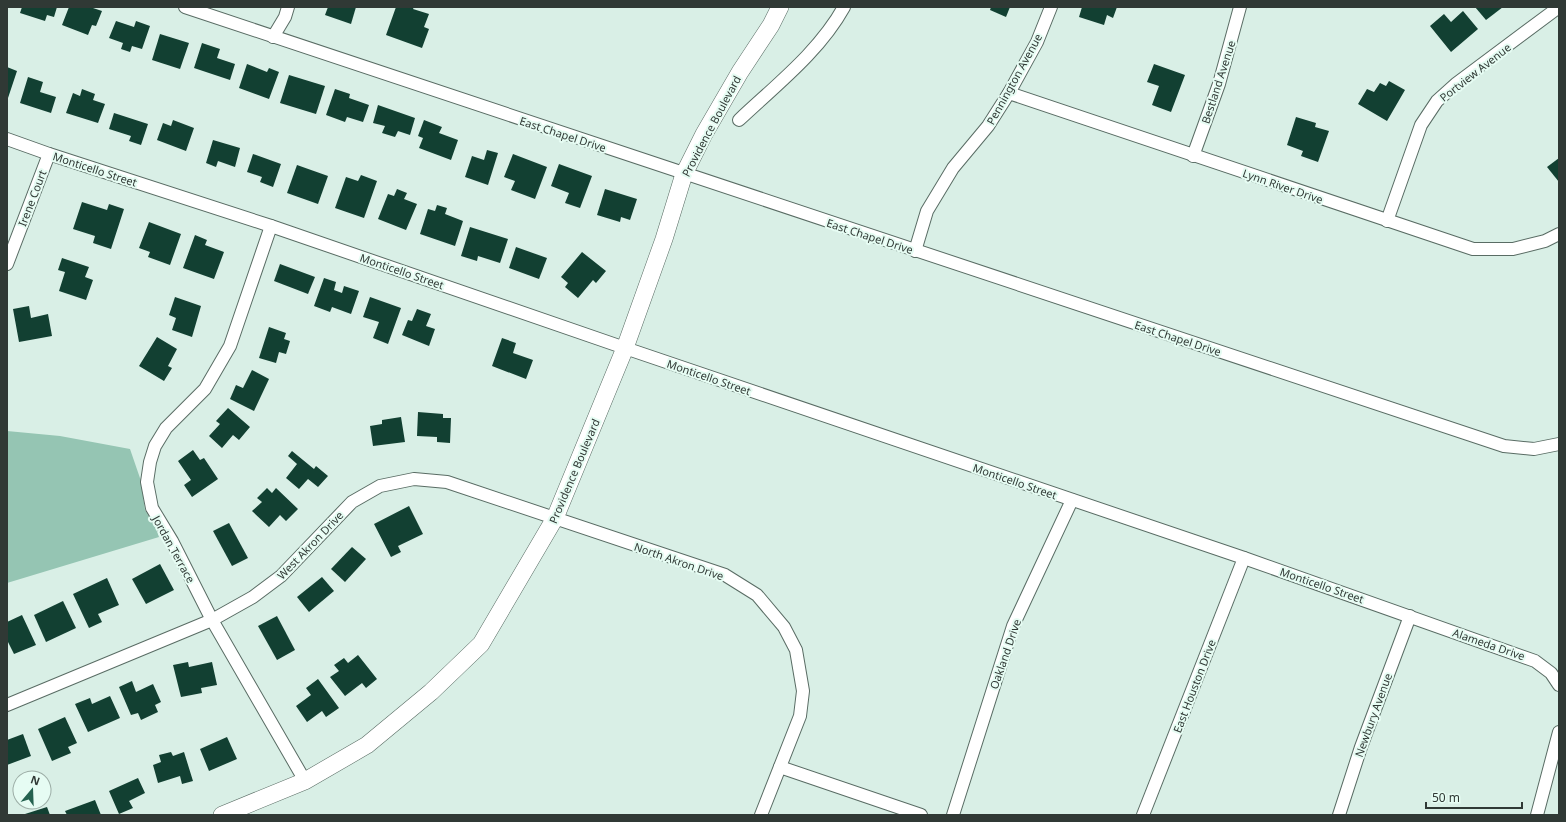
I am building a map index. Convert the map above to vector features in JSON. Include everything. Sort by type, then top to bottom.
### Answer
[{"type":"main road","name":"Providence Boulevard","points":[[222,815],[305,781],[367,745],[431,692],[481,644],[555,518],[625,348],[664,239],[684,174],[704,134],[736,79],[771,25],[780,7]]},
{"type":"street","name":"East Chapel Drive","points":[[184,7],[1504,446],[1534,449],[1559,444]]},
{"type":"street","points":[[273,37],[285,17],[288,7]]},
{"type":"street","name":"Providence Boulevard","points":[[740,120],[813,50],[836,22],[844,7]]},
{"type":"street","name":"Pennington Avenue","points":[[915,251],[927,211],[953,168],[988,126],[1008,94],[1037,42],[1051,7]]},
{"type":"street","name":"Bestland Avenue","points":[[1193,156],[1219,84],[1240,7]]},
{"type":"street","name":"Portview Avenue","points":[[1387,221],[1421,125],[1437,101],[1457,83],[1559,7]]},
{"type":"street","name":"Lynn River Drive","points":[[1008,94],[1472,248],[1513,249],[1545,241],[1559,234]]},
{"type":"street","name":"Monticello Street","points":[[7,139],[271,226],[1410,616]]},
{"type":"street","name":"Irene Court","points":[[7,264],[49,154]]},
{"type":"street","name":"Jordan Terrace","points":[[271,226],[230,346],[205,389],[166,428],[155,446],[150,462],[147,482],[152,508],[172,541],[212,620],[305,781]]},
{"type":"street","name":"West Akron Drive","points":[[7,705],[212,620],[253,597],[281,576],[352,502],[380,486],[414,479],[447,482],[555,518]]},
{"type":"street","name":"Oakland Drive","points":[[954,815],[1013,626],[1072,500]]},
{"type":"street","name":"North Akron Drive","points":[[555,518],[725,575],[757,595],[784,627],[796,650],[803,690],[800,716],[761,815]]},
{"type":"street","name":"East Houston Drive","points":[[1144,815],[1244,558]]},
{"type":"street","name":"Alameda Drive","points":[[1410,616],[1535,661],[1551,673],[1559,685]]},
{"type":"street","name":"Newbury Avenue","points":[[1339,815],[1361,747],[1410,616]]},
{"type":"street","points":[[1537,815],[1559,732]]},
{"type":"street","points":[[780,767],[921,815]]},
{"type":"green space","points":[[7,431],[60,436],[130,449],[141,481],[145,510],[159,537],[7,583]]},
{"type":"building","points":[[22,7],[57,7],[54,17],[47,15],[45,21],[20,13]]},
{"type":"building","points":[[69,7],[90,7],[102,11],[96,26],[92,25],[88,35],[62,25]]},
{"type":"building","points":[[328,7],[356,7],[351,24],[325,15]]},
{"type":"building","points":[[396,7],[414,7],[413,9],[429,14],[424,27],[429,29],[422,48],[386,35]]},
{"type":"building","points":[[991,7],[1010,7],[1006,17],[990,10]]},
{"type":"building","points":[[1082,7],[1117,7],[1113,18],[1107,15],[1104,25],[1079,17]]},
{"type":"building","points":[[1475,7],[1503,7],[1486,20]]},
{"type":"building","points":[[1463,11],[1478,29],[1451,52],[1430,26],[1444,14],[1451,22]]},
{"type":"building","points":[[116,21],[134,27],[136,21],[150,26],[142,49],[132,46],[130,52],[121,49],[123,43],[109,38]]},
{"type":"building","points":[[160,34],[189,43],[180,69],[152,60]]},
{"type":"building","points":[[202,43],[220,49],[217,58],[235,64],[230,80],[194,68]]},
{"type":"building","points":[[247,64],[267,72],[269,68],[279,72],[269,99],[239,88]]},
{"type":"building","points":[[1154,64],[1185,75],[1171,112],[1152,105],[1159,86],[1147,82]]},
{"type":"building","points":[[7,67],[17,71],[7,101]]},
{"type":"building","points":[[289,75],[325,86],[316,114],[280,103]]},
{"type":"building","points":[[28,77],[43,82],[40,92],[56,97],[51,113],[20,103]]},
{"type":"building","points":[[1389,81],[1405,90],[1387,121],[1358,104],[1367,89],[1374,92],[1380,83],[1386,86]]},
{"type":"building","points":[[82,89],[95,94],[93,100],[105,104],[98,123],[66,113],[73,93],[80,96]]},
{"type":"building","points":[[335,89],[350,94],[349,98],[369,105],[363,122],[347,117],[345,122],[326,115]]},
{"type":"building","points":[[378,105],[415,118],[410,135],[398,131],[395,137],[382,133],[385,126],[373,123]]},
{"type":"building","points":[[114,113],[148,124],[141,145],[129,141],[131,136],[109,129]]},
{"type":"building","points":[[1296,117],[1316,123],[1315,127],[1329,131],[1318,162],[1301,156],[1303,151],[1287,145]]},
{"type":"building","points":[[173,120],[194,128],[186,151],[157,140],[163,123],[171,126]]},
{"type":"building","points":[[424,120],[442,127],[439,133],[458,140],[451,160],[419,148],[423,138],[418,136]]},
{"type":"building","points":[[213,140],[240,148],[235,167],[218,161],[216,167],[206,163]]},
{"type":"building","points":[[487,150],[498,153],[488,185],[465,177],[472,156],[484,160]]},
{"type":"building","points":[[253,154],[281,164],[273,187],[260,182],[262,177],[247,172]]},
{"type":"building","points":[[513,154],[547,167],[535,199],[511,190],[515,181],[504,177]]},
{"type":"building","points":[[1559,158],[1559,182],[1547,167]]},
{"type":"building","points":[[559,164],[592,176],[580,208],[565,203],[569,193],[551,186]]},
{"type":"building","points":[[297,165],[328,176],[318,204],[287,193]]},
{"type":"building","points":[[361,175],[377,181],[364,218],[335,208],[346,177],[358,181]]},
{"type":"building","points":[[397,189],[407,193],[404,199],[417,204],[406,230],[378,219],[388,194],[394,196]]},
{"type":"building","points":[[605,189],[637,199],[630,220],[621,217],[620,222],[597,215]]},
{"type":"building","points":[[82,202],[107,210],[109,204],[124,209],[111,249],[93,243],[95,236],[73,229]]},
{"type":"building","points":[[437,205],[447,208],[445,214],[463,221],[455,246],[420,234],[428,209],[435,211]]},
{"type":"building","points":[[149,222],[181,234],[170,265],[148,257],[150,252],[139,248]]},
{"type":"building","points":[[470,227],[508,239],[500,263],[478,256],[477,261],[461,256]]},
{"type":"building","points":[[195,235],[207,240],[205,245],[224,252],[214,279],[183,268]]},
{"type":"building","points":[[516,247],[547,258],[539,279],[509,268]]},
{"type":"building","points":[[582,252],[606,271],[596,283],[593,280],[578,298],[565,287],[568,283],[561,277]]},
{"type":"building","points":[[62,258],[89,267],[85,277],[93,280],[86,300],[59,291],[65,272],[58,270]]},
{"type":"building","points":[[280,264],[315,277],[308,294],[274,281]]},
{"type":"building","points":[[324,278],[336,282],[334,290],[342,293],[344,286],[359,291],[351,314],[332,307],[330,312],[314,306]]},
{"type":"building","points":[[175,297],[201,306],[192,337],[172,330],[176,318],[169,315]]},
{"type":"building","points":[[370,297],[401,308],[388,344],[373,338],[379,322],[363,317]]},
{"type":"building","points":[[29,306],[31,318],[48,314],[52,336],[19,342],[13,309]]},
{"type":"building","points":[[417,309],[431,314],[426,326],[435,329],[429,346],[402,335],[408,320],[412,321]]},
{"type":"building","points":[[269,327],[286,333],[284,339],[290,341],[286,354],[279,352],[276,363],[259,358]]},
{"type":"building","points":[[157,337],[177,349],[168,366],[172,368],[164,381],[139,366]]},
{"type":"building","points":[[502,338],[516,343],[513,353],[533,360],[526,379],[492,366]]},
{"type":"building","points":[[252,370],[269,379],[254,411],[230,399],[236,385],[243,388]]},
{"type":"building","points":[[228,408],[250,427],[239,440],[233,435],[222,448],[209,436],[220,424],[216,421]]},
{"type":"building","points":[[418,412],[443,414],[443,418],[451,418],[450,443],[437,442],[437,437],[417,436]]},
{"type":"building","points":[[401,417],[405,442],[373,446],[370,426],[382,424],[382,420]]},
{"type":"building","points":[[193,450],[200,460],[204,458],[218,479],[192,497],[184,485],[191,480],[178,461]]},
{"type":"building","points":[[292,451],[314,469],[316,466],[328,476],[318,487],[308,479],[299,489],[286,478],[297,464],[288,456]]},
{"type":"building","points":[[267,488],[272,493],[276,488],[298,509],[286,521],[280,515],[269,527],[252,511],[262,502],[257,498]]},
{"type":"building","points":[[409,506],[423,534],[398,546],[401,552],[391,557],[374,524]]},
{"type":"building","points":[[229,523],[248,558],[232,566],[213,531]]},
{"type":"building","points":[[352,547],[366,559],[345,582],[331,569]]},
{"type":"building","points":[[160,564],[174,590],[146,604],[132,579]]},
{"type":"building","points":[[322,577],[334,591],[309,612],[297,597]]},
{"type":"building","points":[[107,578],[119,605],[98,614],[102,622],[89,628],[73,594]]},
{"type":"building","points":[[63,601],[76,628],[46,642],[34,615]]},
{"type":"building","points":[[22,615],[36,645],[14,654],[7,640],[7,622]]},
{"type":"building","points":[[277,616],[295,650],[277,660],[258,626]]},
{"type":"building","points":[[358,655],[377,679],[366,688],[362,683],[345,696],[330,677],[339,671],[334,665],[344,658],[348,663]]},
{"type":"building","points":[[188,662],[189,667],[212,662],[217,685],[201,688],[202,693],[181,697],[173,665]]},
{"type":"building","points":[[318,679],[339,708],[326,717],[322,711],[307,722],[296,706],[311,695],[306,688]]},
{"type":"building","points":[[132,681],[136,692],[153,684],[161,702],[155,705],[158,712],[141,720],[138,713],[131,715],[119,687]]},
{"type":"building","points":[[110,696],[120,718],[88,732],[75,704],[90,698],[92,704]]},
{"type":"building","points":[[65,717],[77,743],[68,747],[71,753],[52,761],[38,729]]},
{"type":"building","points":[[23,734],[31,756],[7,765],[7,740]]},
{"type":"building","points":[[227,737],[237,759],[209,771],[200,749]]},
{"type":"building","points":[[171,752],[173,756],[184,752],[193,781],[182,784],[180,776],[158,783],[153,765],[161,762],[159,755]]},
{"type":"building","points":[[138,778],[145,793],[129,801],[133,808],[119,814],[109,791]]},
{"type":"building","points":[[95,800],[101,815],[67,815],[65,811]]},
{"type":"building","points":[[38,810],[48,810],[50,815],[25,815]]}]
